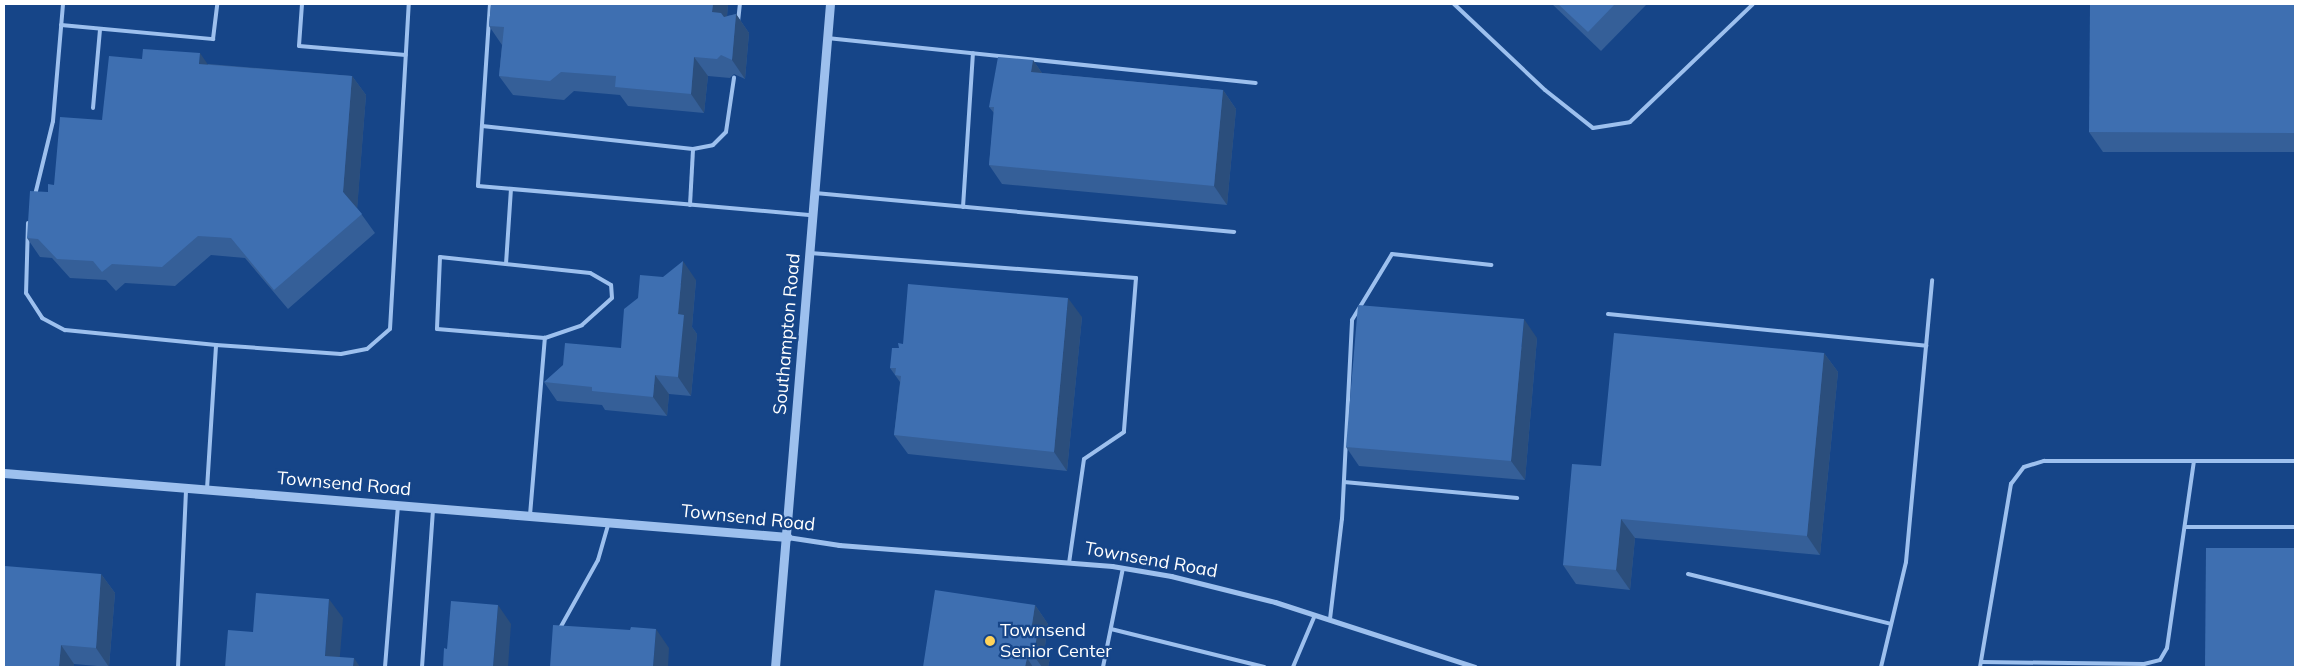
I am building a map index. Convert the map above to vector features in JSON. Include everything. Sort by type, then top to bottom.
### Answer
[{"type":"street","name":"Southampton Road","points":[[775,667],[830,4]]},
{"type":"street","name":"Townsend Road","points":[[4,473],[530,515],[1123,568],[1181,579],[1330,619],[1475,667]]},
{"type":"lane","points":[[33,205],[53,121],[63,4]]},
{"type":"lane","points":[[61,25],[214,39],[217,4]]},
{"type":"lane","points":[[302,4],[299,46],[406,55]]},
{"type":"lane","points":[[30,215],[26,234],[26,293],[42,318],[65,330],[216,345],[341,354],[367,349],[390,329],[410,4]]},
{"type":"lane","points":[[490,4],[478,186],[813,215]]},
{"type":"lane","points":[[738,32],[740,4]]},
{"type":"lane","points":[[1454,4],[1545,90],[1593,128],[1630,122],[1753,4]]},
{"type":"lane","points":[[93,108],[100,29]]},
{"type":"lane","points":[[828,38],[1256,83]]},
{"type":"lane","points":[[963,207],[973,53]]},
{"type":"lane","points":[[482,126],[693,149],[713,145],[726,132],[734,78]]},
{"type":"lane","points":[[690,204],[693,149]]},
{"type":"lane","points":[[506,264],[511,189]]},
{"type":"lane","points":[[815,194],[1234,232]]},
{"type":"lane","points":[[810,253],[1136,278],[1124,432],[1084,459],[1070,563]]},
{"type":"lane","points":[[1330,619],[1344,482],[1352,320],[1392,254],[1491,265]]},
{"type":"lane","points":[[440,257],[590,272],[611,285],[612,298],[582,325],[545,338],[437,329],[440,257]]},
{"type":"lane","points":[[1881,667],[1906,562],[1932,280]]},
{"type":"lane","points":[[1608,314],[1926,346]]},
{"type":"lane","points":[[530,515],[545,338]]},
{"type":"lane","points":[[207,490],[216,345]]},
{"type":"lane","points":[[1980,667],[2012,484],[2024,467],[2044,461],[2295,461]]},
{"type":"lane","points":[[1980,662],[2144,664],[2160,660],[2167,648],[2194,461]]},
{"type":"lane","points":[[1344,482],[1517,498]]},
{"type":"lane","points":[[178,667],[186,488]]},
{"type":"lane","points":[[385,667],[398,505]]},
{"type":"lane","points":[[422,667],[433,508]]},
{"type":"lane","points":[[556,636],[598,560],[609,522]]},
{"type":"lane","points":[[2185,527],[2295,527]]},
{"type":"lane","points":[[1104,667],[1123,568]]},
{"type":"lane","points":[[1688,574],[1891,624]]},
{"type":"lane","points":[[1293,667],[1315,615]]},
{"type":"lane","points":[[1111,629],[1264,667]]},
{"type":"building","points":[[491,4],[713,4],[712,12],[721,13],[724,17],[736,14],[732,60],[721,55],[717,59],[694,57],[691,94],[615,87],[616,76],[561,72],[550,81],[499,76],[504,27],[489,26]]},
{"type":"building","points":[[1558,4],[1615,4],[1588,32]]},
{"type":"building","points":[[2090,4],[2295,4],[2295,133],[2089,132]]},
{"type":"building","points":[[143,49],[200,53],[199,64],[352,76],[343,192],[362,214],[274,290],[231,238],[198,236],[162,267],[112,264],[102,272],[93,261],[57,259],[38,239],[27,238],[30,191],[48,192],[48,184],[54,185],[60,117],[102,120],[109,56],[142,59]]},
{"type":"building","points":[[998,57],[1033,60],[1031,72],[1223,90],[1214,186],[989,165],[994,107],[989,107]]},
{"type":"building","points":[[683,261],[678,314],[684,315],[678,377],[655,375],[653,397],[592,391],[592,387],[544,382],[563,365],[565,343],[621,348],[624,309],[638,298],[640,275],[663,277]]},
{"type":"building","points":[[908,284],[1068,298],[1054,452],[894,435],[901,376],[895,375],[896,368],[890,368],[892,348],[899,348],[898,343],[903,344]]},
{"type":"building","points":[[1358,305],[1524,319],[1511,461],[1346,447]]},
{"type":"building","points":[[1614,333],[1824,353],[1807,536],[1621,519],[1616,570],[1563,565],[1572,464],[1601,466]]},
{"type":"building","points":[[2206,548],[2295,548],[2295,667],[2205,667]]},
{"type":"building","points":[[5,566],[101,574],[96,648],[61,645],[59,667],[4,667]]},
{"type":"building","name":"Townsend Senior Center","points":[[935,590],[1035,605],[1031,631],[1037,635],[1034,656],[1027,658],[1025,667],[923,667]]},
{"type":"building","points":[[256,593],[329,599],[325,656],[354,658],[353,667],[225,667],[228,630],[253,632]]},
{"type":"building","points":[[451,601],[498,605],[493,667],[443,667],[444,648],[447,649]]},
{"type":"building","points":[[553,625],[630,630],[631,627],[656,629],[653,667],[550,667]]},
{"type":"place","name":"Townsend Senior Center","points":[[990,641]]}]
